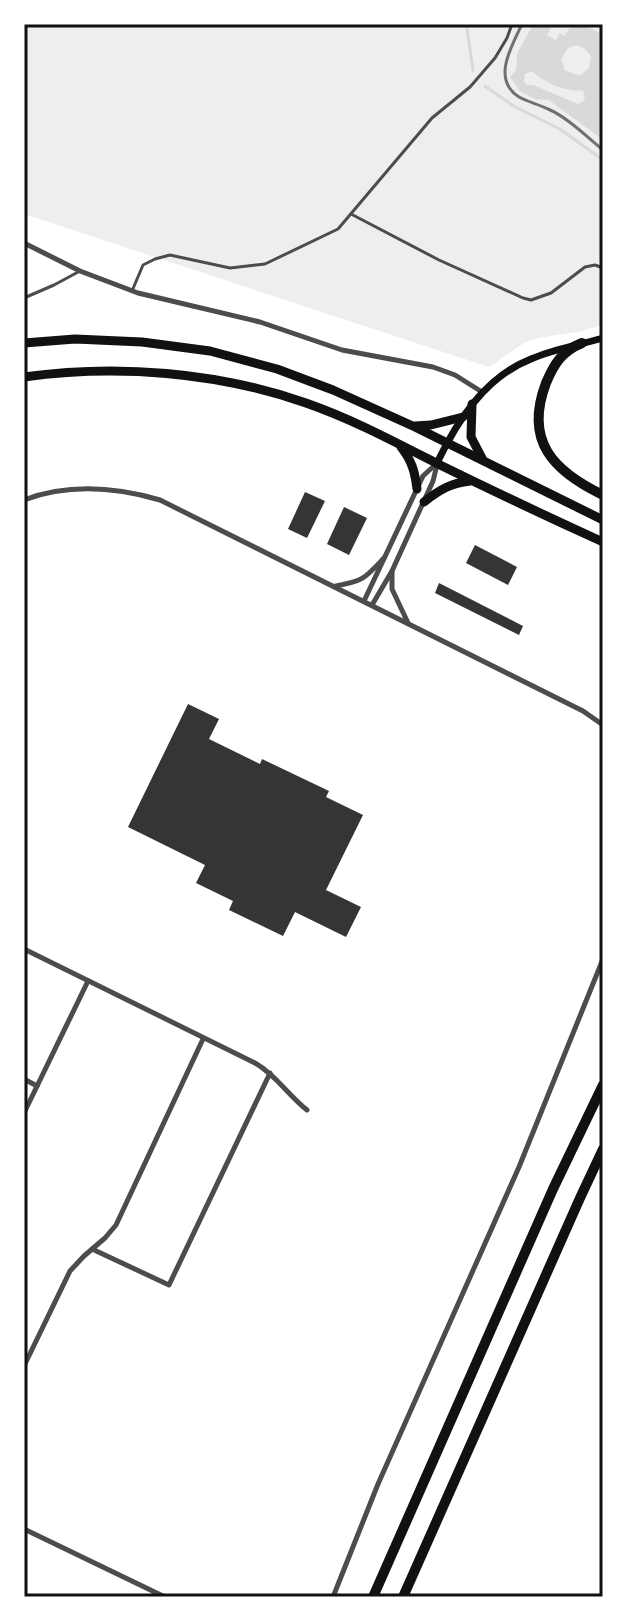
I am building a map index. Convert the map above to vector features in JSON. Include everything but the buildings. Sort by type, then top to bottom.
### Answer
[{"type":"highway","points":[[24,343],[75,339],[120,340],[210,351],[255,362],[296,375],[415,427],[603,520]]},
{"type":"highway","points":[[582,343],[565,352],[553,366],[540,398],[538,422],[545,447],[561,470],[603,495]]},
{"type":"highway","points":[[24,377],[131,371],[223,381],[269,391],[342,416],[603,542]]},
{"type":"highway","points":[[472,404],[471,437],[483,460]]},
{"type":"highway","points":[[415,427],[463,417]]},
{"type":"highway","points":[[399,445],[410,459],[417,489]]},
{"type":"highway","points":[[424,502],[452,483],[472,481]]},
{"type":"highway","points":[[373,1597],[553,1189],[603,1085]]},
{"type":"highway","points":[[403,1597],[603,1149]]},
{"type":"main road","points":[[437,463],[472,404],[505,374],[527,360],[554,350],[603,338]]},
{"type":"street","points":[[24,243],[80,271],[132,291],[260,322],[342,350],[433,367],[455,375],[482,392]]},
{"type":"street","points":[[368,603],[423,476],[437,463]]},
{"type":"street","points":[[368,603],[392,571],[433,481],[437,463]]},
{"type":"street","points":[[24,500],[81,489],[108,489],[160,500],[583,711],[603,725]]},
{"type":"street","points":[[334,586],[365,578],[387,554]]},
{"type":"street","points":[[392,571],[392,589],[409,624]]},
{"type":"street","points":[[24,949],[255,1063],[270,1073],[307,1110]]},
{"type":"street","points":[[333,1597],[378,1484],[510,1189],[603,959]]},
{"type":"street","points":[[24,1113],[88,981]]},
{"type":"street","points":[[24,1366],[27,1351],[65,1280],[77,1263],[105,1238],[119,1218],[203,1039]]},
{"type":"street","points":[[92,1249],[169,1285],[270,1073]]},
{"type":"street","points":[[24,1079],[37,1086]]},
{"type":"street","points":[[24,1529],[165,1597]]},
{"type":"lane","points":[[132,291],[143,265],[155,259],[170,255],[230,268],[265,264],[338,229],[432,118],[470,87],[495,58],[512,24]]},
{"type":"lane","points":[[351,214],[439,260],[531,300],[551,293],[585,267],[595,265],[603,268]]},
{"type":"lane","points":[[24,298],[80,271]]},
{"type":"shaded area","points":[[24,24],[603,24],[603,325],[537,338],[524,343],[489,367],[24,214]]},
{"type":"shaded area","points":[[533,24],[553,24],[547,35],[556,40],[560,33],[565,36],[571,24],[583,24],[603,35],[603,140],[549,100],[535,99],[520,91],[510,77],[516,70],[517,54]],"holes":[[[577,45],[591,56],[589,68],[581,75],[565,70],[561,59],[568,48]],[[532,71],[556,86],[583,90],[585,100],[578,104],[527,85],[525,74]]]},
{"type":"waterway","points":[[464,24],[473,71]]},
{"type":"waterway","points":[[485,86],[515,107],[560,129],[603,160]]},
{"type":"railway","points":[[522,24],[506,62],[506,81],[511,90],[519,97],[562,117],[603,150]]},
{"type":"railway","points":[[599,24],[603,27]]}]
